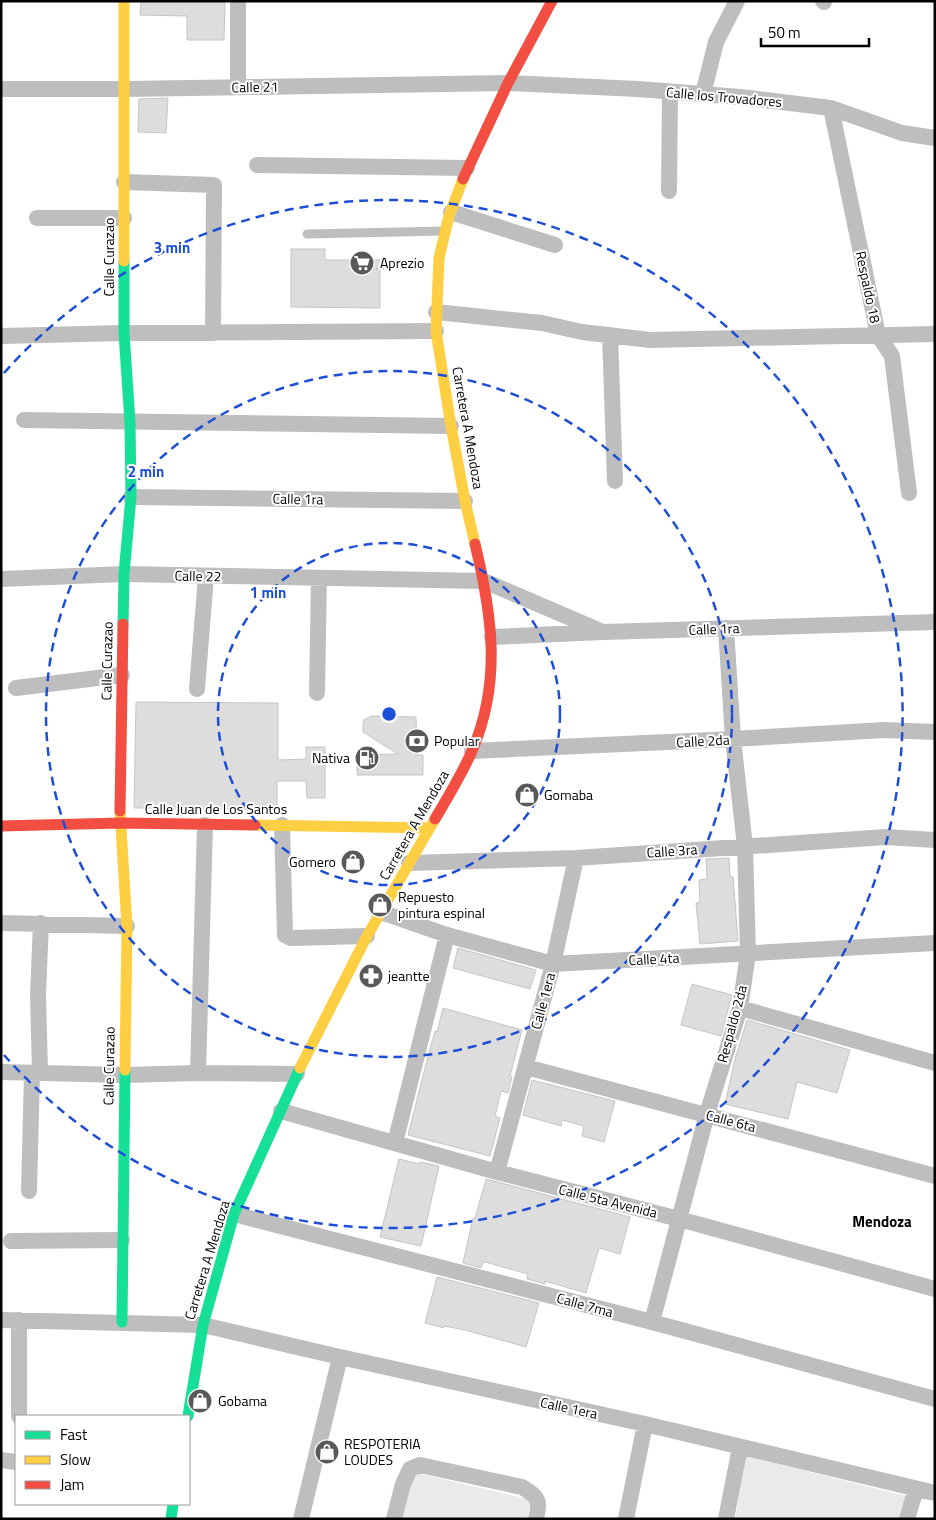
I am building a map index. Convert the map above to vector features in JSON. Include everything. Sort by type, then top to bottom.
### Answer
[{"type":"street","name":"Calle Curazao","points":[[122,1322],[127,926],[120,824],[124,574],[131,497],[130,422],[124,333],[124,1]]},
{"type":"street","points":[[238,1],[238,87]]},
{"type":"street","name":"Carretera A Mendoza","points":[[188,1415],[203,1325],[234,1214],[297,1074],[367,936],[472,751],[486,708],[492,663],[492,637],[484,581],[465,501],[451,426],[436,331],[439,258],[445,231],[467,168],[508,83],[552,1]]},
{"type":"street","points":[[702,94],[716,42],[737,1]]},
{"type":"street","name":"Calle 21","points":[[1,89],[508,83]]},
{"type":"street","name":"Calle los Trovadores","points":[[508,83],[702,94],[831,108],[902,133],[935,138]]},
{"type":"street","points":[[669,190],[670,92]]},
{"type":"street","name":"Respaldo 18","points":[[831,108],[878,335],[892,356],[909,493]]},
{"type":"street","points":[[257,165],[467,168]]},
{"type":"street","points":[[124,182],[214,186],[214,333]]},
{"type":"street","points":[[451,212],[555,245]]},
{"type":"street","points":[[37,218],[124,218]]},
{"type":"street","points":[[436,312],[542,323],[582,332],[650,340],[935,334]]},
{"type":"street","points":[[1,336],[124,333],[436,331]]},
{"type":"street","points":[[610,335],[615,481]]},
{"type":"street","points":[[24,420],[451,426]]},
{"type":"street","name":"Calle 1ra","points":[[131,497],[465,501]]},
{"type":"street","name":"Calle 22","points":[[1,579],[124,574],[484,581]]},
{"type":"street","points":[[198,689],[206,576]]},
{"type":"street","points":[[317,693],[319,578]]},
{"type":"street","points":[[484,581],[603,632]]},
{"type":"street","name":"Calle 1ra","points":[[492,637],[935,622]]},
{"type":"street","name":"Respaldo 2da","points":[[652,1322],[706,1114],[740,1008],[748,954],[745,846],[733,739],[726,628]]},
{"type":"street","points":[[16,688],[122,675]]},
{"type":"street","name":"Calle 2da","points":[[472,751],[884,730],[935,732]]},
{"type":"street","name":"Calle Juan de Los Santos","points":[[1,826],[120,824],[430,828]]},
{"type":"street","points":[[198,1072],[205,825]]},
{"type":"street","points":[[282,825],[285,935],[290,938],[367,936]]},
{"type":"street","name":"Calle 3ra","points":[[409,863],[576,858],[886,837],[935,840]]},
{"type":"street","name":"Calle 1era","points":[[497,1172],[553,964],[576,858]]},
{"type":"street","name":"Calle 4ta","points":[[381,912],[447,935],[553,964],[935,943]]},
{"type":"street","points":[[1,923],[127,926]]},
{"type":"street","points":[[29,1191],[36,1073],[41,923]]},
{"type":"street","points":[[395,1143],[447,935]]},
{"type":"street","points":[[740,1008],[935,1063]]},
{"type":"street","name":"Calle 6ta","points":[[526,1066],[935,1176]]},
{"type":"street","points":[[1,1072],[124,1075],[198,1072],[297,1074]]},
{"type":"street","name":"Calle 5ta Avenida","points":[[281,1111],[497,1172],[679,1219],[935,1289]]},
{"type":"street","name":"Calle 7ma","points":[[234,1214],[652,1322],[935,1399]]},
{"type":"street","points":[[11,1241],[122,1240]]},
{"type":"street","name":"Calle 1era","points":[[1,1320],[203,1325],[340,1358],[645,1424],[935,1493]]},
{"type":"street","points":[[19,1320],[19,1415]]},
{"type":"street","points":[[300,1519],[340,1358]]},
{"type":"street","points":[[626,1519],[645,1424]]},
{"type":"street","points":[[726,1519],[740,1447]]},
{"type":"street","points":[[1,1460],[15,1462]]},
{"type":"street","points":[[394,1519],[403,1484],[410,1470],[420,1465],[522,1487],[535,1495],[539,1505],[536,1519]]},
{"type":"street","points":[[907,1519],[916,1489]]},
{"type":"street","points":[[171,1519],[173,1505]]},
{"type":"lane","points":[[307,234],[445,231]]},
{"type":"path","points":[[369,269],[401,268]]},
{"type":"shaded area","points":[[746,1456],[910,1497],[904,1519],[735,1519]]},
{"type":"shaded area","points":[[412,1472],[532,1500],[527,1519],[402,1519]]},
{"type":"building","points":[[141,1],[225,1],[224,40],[187,40],[187,16],[140,15]]},
{"type":"building","points":[[168,98],[166,133],[138,132],[139,99]]},
{"type":"building","points":[[291,249],[325,249],[325,260],[380,260],[380,308],[291,307]]},
{"type":"building","points":[[136,702],[278,703],[278,760],[306,759],[306,747],[325,747],[325,798],[307,798],[306,781],[277,781],[277,809],[134,808]]},
{"type":"building","points":[[372,716],[416,717],[417,755],[423,755],[423,775],[357,775],[357,755],[398,754],[363,732],[363,722]]},
{"type":"building","points":[[729,858],[730,877],[733,877],[738,941],[700,944],[696,903],[700,902],[699,880],[707,879],[706,859]]},
{"type":"building","points":[[458,948],[536,970],[530,989],[453,968]]},
{"type":"building","points":[[692,984],[732,995],[721,1036],[681,1025]]},
{"type":"building","points":[[443,1008],[522,1030],[510,1076],[512,1077],[508,1093],[501,1091],[495,1116],[500,1118],[490,1156],[408,1135],[429,1052],[435,1031],[437,1032]]},
{"type":"building","points":[[747,1020],[850,1050],[837,1093],[797,1082],[788,1119],[725,1104],[735,1059]]},
{"type":"building","points":[[532,1080],[615,1101],[604,1142],[582,1136],[584,1126],[562,1120],[561,1126],[523,1115]]},
{"type":"building","points":[[399,1159],[439,1166],[421,1246],[380,1237]]},
{"type":"building","points":[[486,1179],[630,1217],[620,1254],[599,1248],[586,1293],[545,1281],[545,1284],[527,1279],[528,1274],[485,1262],[483,1262],[481,1268],[463,1263],[473,1218],[475,1218]]},
{"type":"building","points":[[437,1277],[539,1303],[526,1347],[465,1330],[444,1326],[444,1328],[425,1323]]},
{"type":"traffic: fast","points":[[123,624],[124,574],[131,497],[130,422],[124,333],[124,261]]},
{"type":"traffic: fast","points":[[188,1415],[203,1325],[234,1214],[300,1068]]},
{"type":"traffic: fast","points":[[122,1322],[125,1070]]},
{"type":"traffic: fast","points":[[171,1519],[173,1505]]},
{"type":"traffic: slow","points":[[124,1],[124,261]]},
{"type":"traffic: slow","points":[[463,179],[449,216],[439,258],[436,331],[451,426],[475,544]]},
{"type":"traffic: slow","points":[[120,811],[127,926],[125,1070]]},
{"type":"traffic: slow","points":[[300,1068],[367,936],[435,819]]},
{"type":"traffic: slow","points":[[255,825],[430,828]]},
{"type":"traffic: jam","points":[[463,179],[508,83],[552,1]]},
{"type":"traffic: jam","points":[[435,819],[472,751],[488,699],[491,674],[489,622],[486,596],[475,544]]},
{"type":"traffic: jam","points":[[120,811],[123,624]]},
{"type":"traffic: jam","points":[[1,826],[120,823],[255,825]]},
{"type":"place","name":"Aprezio","points":[[362,263]]},
{"type":"place","name":"Popular","points":[[417,741]]},
{"type":"place","name":"Nativa","points":[[367,758]]},
{"type":"place","name":"Gomaba","points":[[527,795]]},
{"type":"place","name":"Gomero","points":[[353,862]]},
{"type":"place","name":"Repuesto pintura espinal","points":[[380,905]]},
{"type":"place","name":"jeantte","points":[[371,976]]},
{"type":"place","name":"Gobama","points":[[200,1401]]},
{"type":"place","name":"RESPOTERIA LOUDES","points":[[327,1452]]},
{"type":"district","name":"Mendoza","points":[[882,1222]]}]
